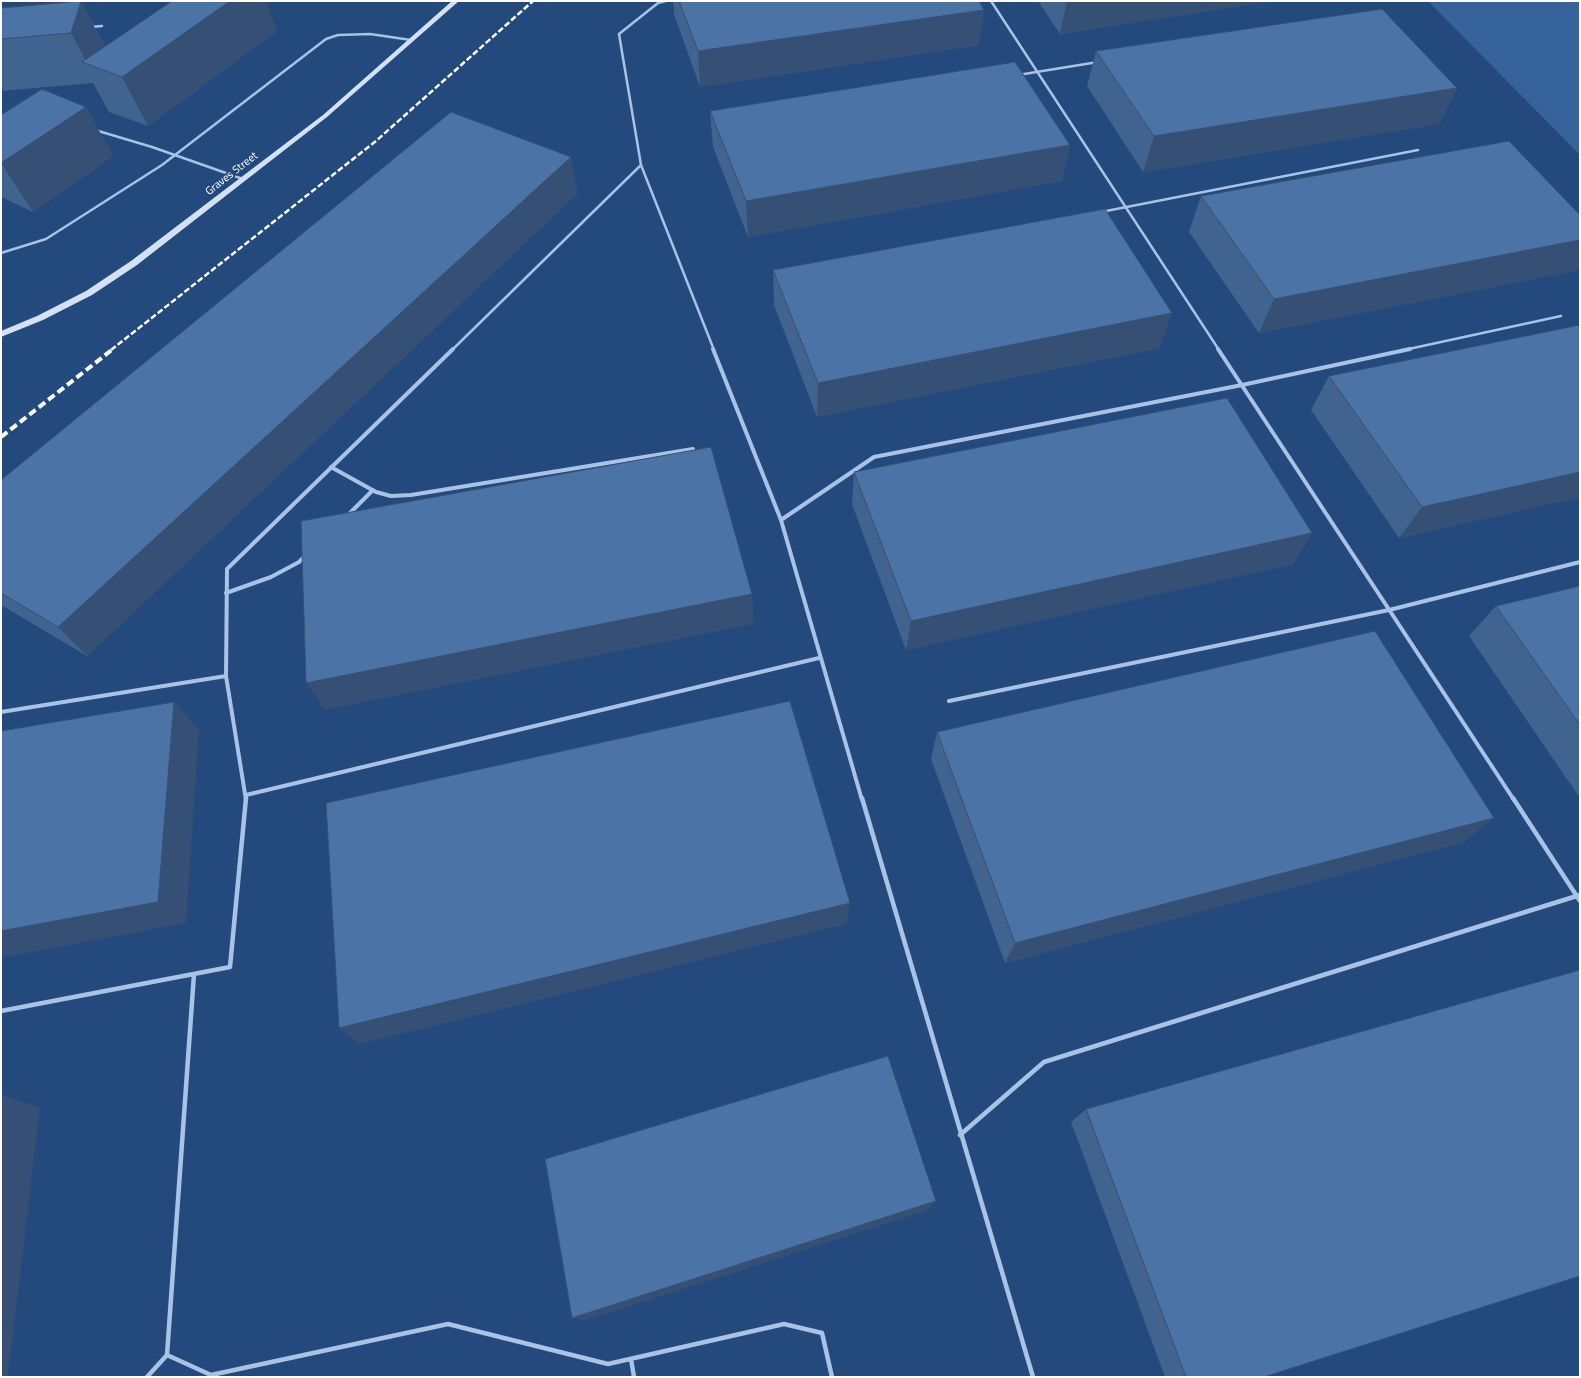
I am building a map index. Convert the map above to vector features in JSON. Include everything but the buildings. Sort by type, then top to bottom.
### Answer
[{"type":"street","name":"Graves Street","points":[[1,334],[40,318],[89,293],[134,263],[325,116],[456,1]]},
{"type":"lane","points":[[666,1],[658,2],[619,34],[641,165],[781,520],[819,658],[1033,1377]]},
{"type":"lane","points":[[991,1],[1389,610],[1578,895],[1580,901]]},
{"type":"lane","points":[[83,27],[102,26]]},
{"type":"lane","points":[[1,254],[46,239],[176,154],[326,39],[338,35],[370,34],[411,40]]},
{"type":"lane","points":[[1017,75],[1105,60]]},
{"type":"lane","points":[[86,127],[176,154],[243,179]]},
{"type":"lane","points":[[1096,213],[1418,150]]},
{"type":"lane","points":[[1,1011],[230,967],[246,795],[226,676],[226,569],[641,165]]},
{"type":"lane","points":[[781,520],[874,458],[1242,385],[1561,316]]},
{"type":"lane","points":[[331,467],[373,490],[391,496],[411,495],[693,449]]},
{"type":"lane","points":[[346,516],[373,490]]},
{"type":"lane","points":[[226,593],[271,578],[298,562],[312,549]]},
{"type":"lane","points":[[949,701],[1389,610],[1580,562]]},
{"type":"lane","points":[[246,795],[819,658]]},
{"type":"lane","points":[[1,712],[226,676]]},
{"type":"lane","points":[[960,1136],[1044,1062],[1578,895]]},
{"type":"lane","points":[[147,1377],[167,1355],[194,974]]},
{"type":"lane","points":[[167,1355],[211,1375],[448,1324],[608,1364],[784,1324],[822,1333],[832,1377]]},
{"type":"lane","points":[[631,1359],[634,1377]]},
{"type":"shaded area","points":[[1428,1],[1580,1],[1580,155]]},
{"type":"railway","points":[[111,350],[376,141],[533,1]]},
{"type":"railway","points":[[1,437],[113,349]]}]
